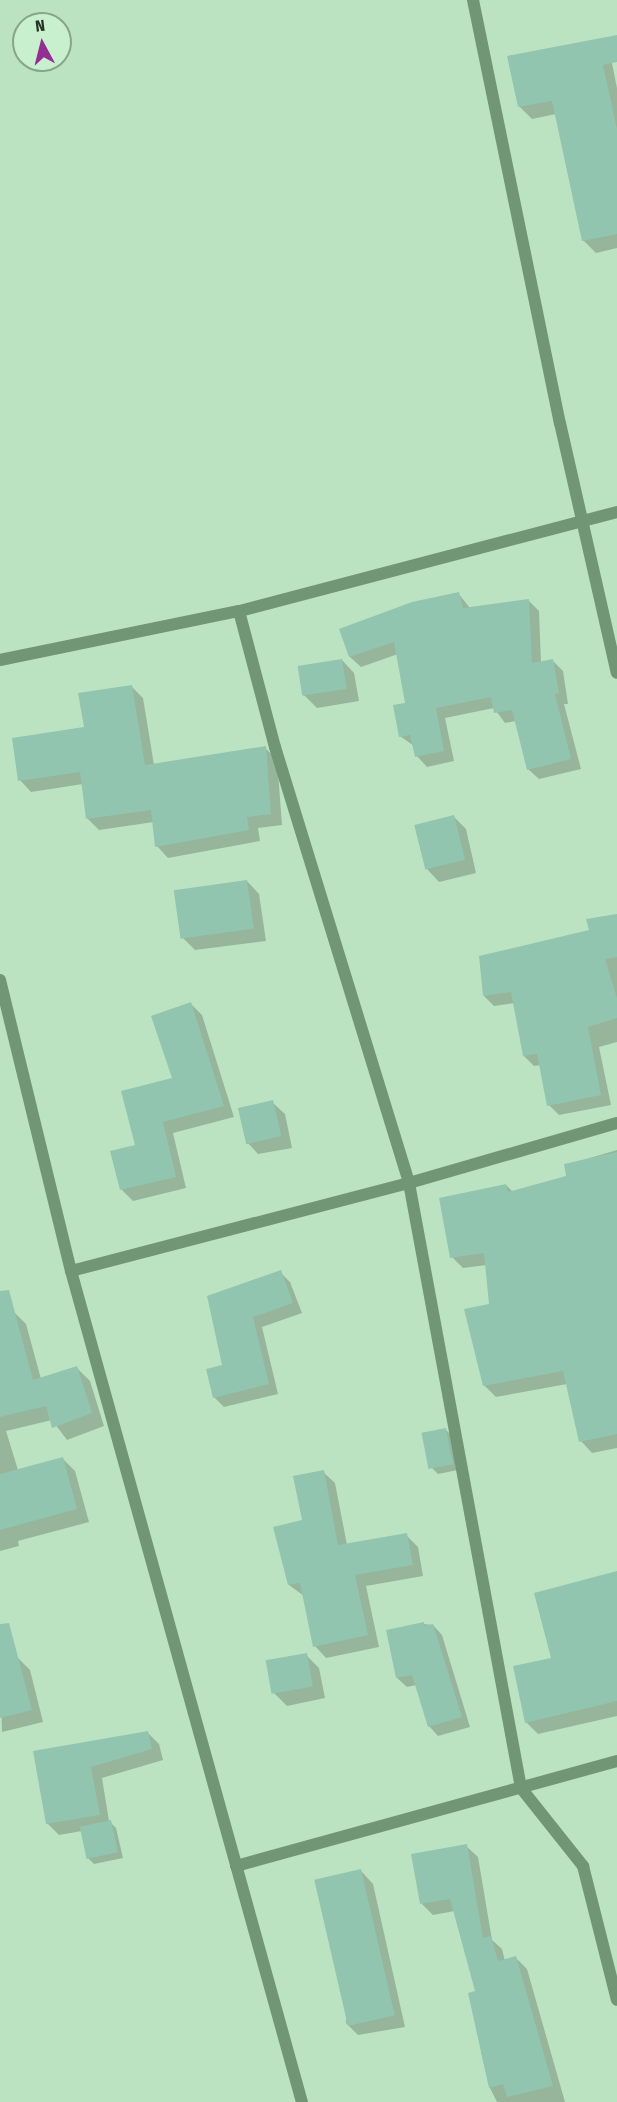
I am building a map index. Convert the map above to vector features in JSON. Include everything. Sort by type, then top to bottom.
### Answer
[{"type":"street","points":[[473,0],[560,423],[585,521],[617,673]]},
{"type":"street","points":[[0,660],[239,611],[617,512]]},
{"type":"street","points":[[239,611],[275,747],[409,1183],[521,1788],[583,1866],[617,2000]]},
{"type":"street","points":[[0,980],[71,1271],[302,2102]]},
{"type":"street","points":[[71,1271],[409,1183],[617,1123]]},
{"type":"street","points":[[236,1866],[617,1761]]},
{"type":"building","points":[[617,35],[617,62],[603,65],[617,129],[617,234],[582,241],[552,101],[518,107],[507,56]]},
{"type":"building","points":[[459,592],[463,608],[529,599],[532,663],[553,659],[559,693],[555,694],[571,759],[527,770],[512,710],[494,713],[491,697],[436,708],[444,751],[415,757],[410,735],[399,737],[393,705],[405,703],[394,642],[349,657],[339,629],[412,602]]},
{"type":"building","points":[[342,659],[347,689],[302,696],[298,666]]},
{"type":"building","points":[[132,685],[145,765],[266,746],[271,814],[247,817],[249,830],[155,847],[151,810],[86,819],[80,772],[18,781],[12,738],[84,727],[78,693]]},
{"type":"building","points":[[454,815],[465,860],[425,870],[414,825]]},
{"type":"building","points":[[247,880],[254,929],[181,939],[174,890]]},
{"type":"building","points":[[617,914],[617,957],[605,959],[617,998],[617,1018],[588,1027],[601,1095],[547,1106],[537,1054],[523,1056],[511,992],[483,996],[479,956],[589,930],[586,919]]},
{"type":"building","points":[[191,1002],[224,1106],[163,1122],[176,1177],[120,1190],[110,1151],[135,1145],[121,1091],[172,1078],[151,1016]]},
{"type":"building","points":[[273,1100],[281,1136],[246,1144],[238,1108]]},
{"type":"building","points":[[617,1152],[617,1434],[579,1442],[563,1371],[483,1386],[464,1309],[489,1304],[484,1253],[450,1258],[439,1198],[506,1184],[508,1192],[566,1176],[564,1164]]},
{"type":"building","points":[[281,1270],[293,1303],[253,1317],[269,1384],[213,1398],[206,1369],[222,1365],[207,1296]]},
{"type":"building","points":[[9,1290],[33,1380],[77,1366],[92,1413],[52,1428],[46,1406],[0,1417],[0,1291]]},
{"type":"building","points":[[446,1428],[453,1464],[429,1469],[421,1433]]},
{"type":"building","points":[[63,1457],[77,1509],[0,1530],[0,1474]]},
{"type":"building","points":[[324,1470],[338,1545],[407,1533],[413,1565],[355,1575],[368,1635],[313,1647],[300,1583],[288,1585],[273,1527],[302,1520],[293,1476]]},
{"type":"building","points":[[617,1571],[617,1701],[525,1723],[513,1666],[551,1658],[534,1593]]},
{"type":"building","points":[[424,1622],[424,1626],[433,1624],[462,1717],[428,1727],[412,1675],[396,1678],[386,1630]]},
{"type":"building","points":[[9,1623],[32,1710],[0,1718],[0,1624]]},
{"type":"building","points":[[307,1653],[313,1686],[272,1694],[266,1660]]},
{"type":"building","points":[[148,1731],[152,1749],[91,1767],[100,1815],[46,1824],[33,1751]]},
{"type":"building","points":[[111,1820],[118,1852],[87,1859],[80,1827]]},
{"type":"building","points":[[467,1844],[483,1938],[491,1936],[498,1961],[516,1956],[553,2086],[507,2097],[503,2084],[489,2088],[468,1993],[475,1991],[450,1899],[420,1904],[411,1854]]},
{"type":"building","points":[[361,1869],[395,2015],[348,2026],[314,1880]]}]
